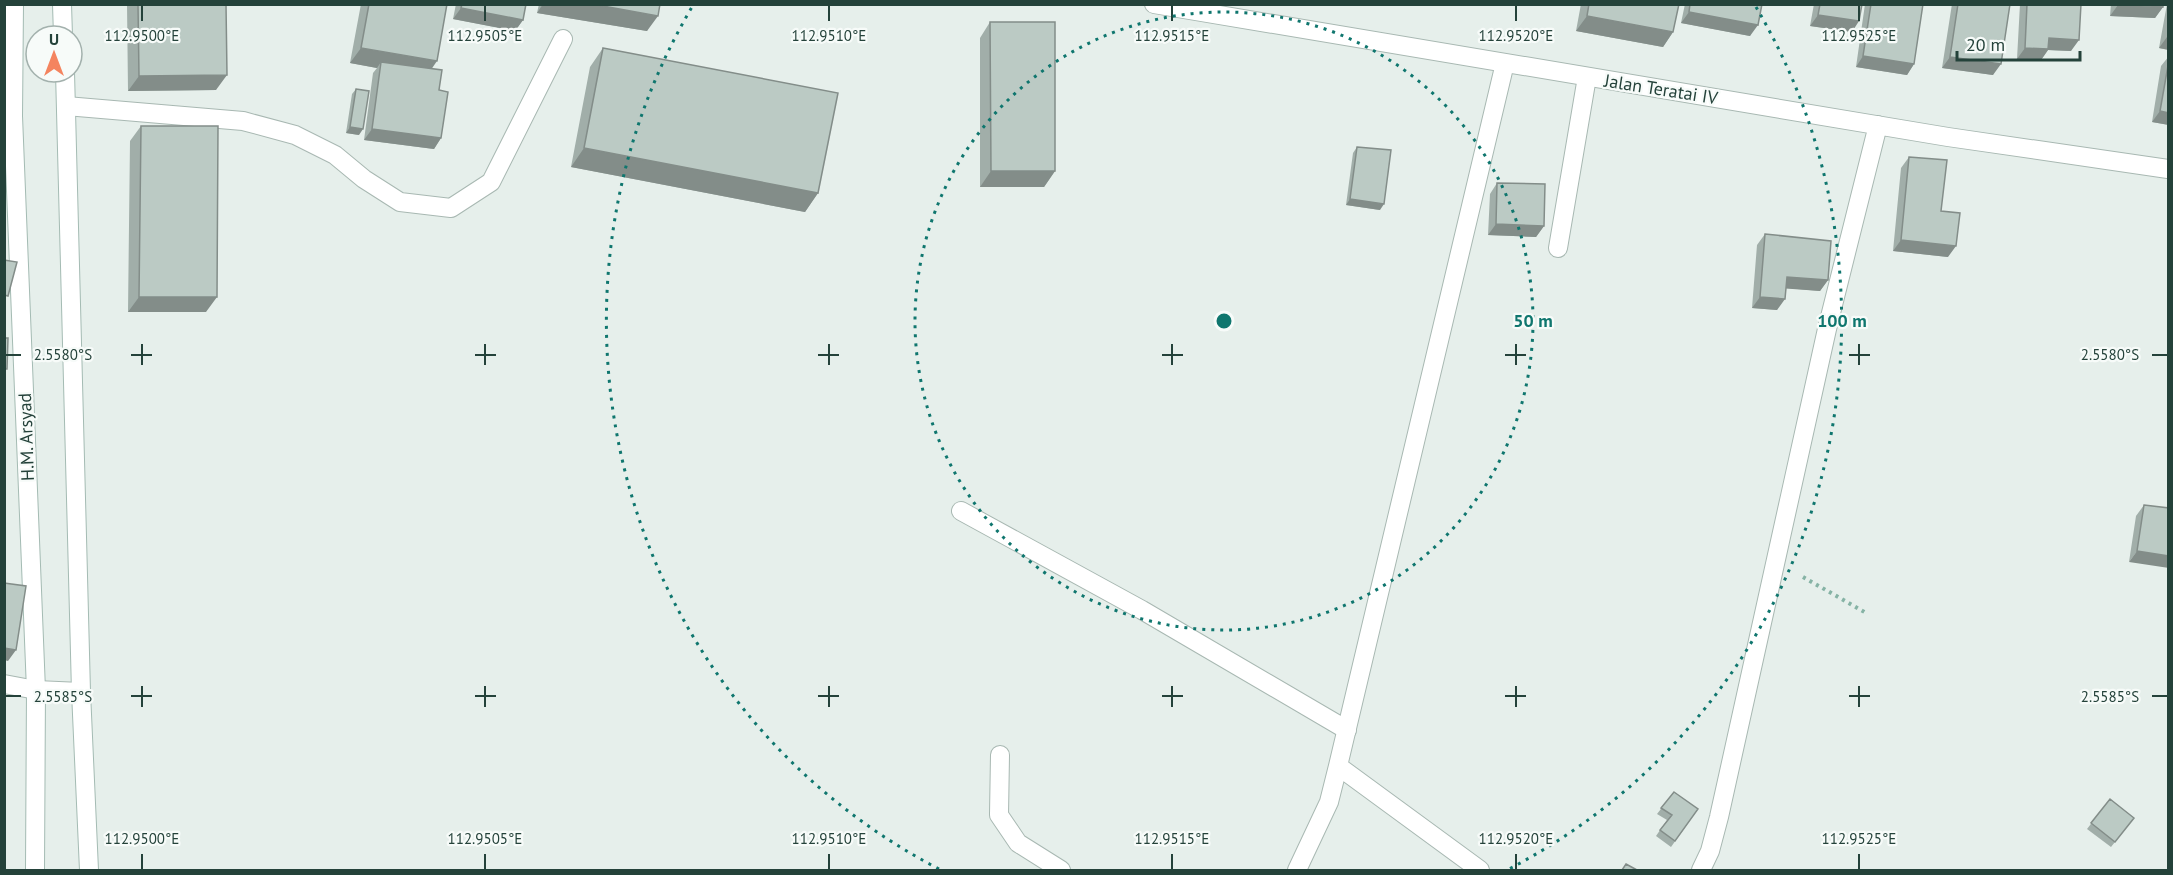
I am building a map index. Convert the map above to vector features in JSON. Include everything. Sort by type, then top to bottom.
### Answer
[{"type":"street","name":"H.M. Arsyad","points":[[14,4],[9,115],[36,690],[35,870]]},
{"type":"street","points":[[62,4],[63,24]]},
{"type":"street","name":"Jalan Teratai IV","points":[[1154,4],[1878,125],[2169,169]]},
{"type":"street","points":[[66,106],[243,121],[296,135],[335,155],[364,179],[400,202],[451,208],[490,182],[563,39]]},
{"type":"street","points":[[1297,870],[1329,802],[1505,63]]},
{"type":"street","points":[[1558,248],[1587,77]]},
{"type":"street","points":[[65,84],[81,692],[89,870]]},
{"type":"street","points":[[1701,870],[1710,851],[1719,817],[1774,560],[1827,329],[1878,125]]},
{"type":"street","points":[[961,511],[1142,610],[1347,730]]},
{"type":"street","points":[[4,684],[36,690],[81,692]]},
{"type":"street","points":[[1000,755],[999,814],[1018,843],[1061,870]]},
{"type":"street","points":[[1338,766],[1480,870]]},
{"type":"path","points":[[1774,560],[1868,614]]},
{"type":"building","points":[[138,4],[226,4],[227,75],[139,76]]},
{"type":"building","points":[[369,4],[447,4],[437,61],[361,48]]},
{"type":"building","points":[[462,4],[526,4],[523,20],[461,8]]},
{"type":"building","points":[[592,4],[660,4],[658,16]]},
{"type":"building","points":[[1589,4],[1679,4],[1673,32],[1587,16]]},
{"type":"building","points":[[1690,4],[1762,4],[1758,25],[1689,12]]},
{"type":"building","points":[[1820,4],[1862,4],[1859,21],[1818,15]]},
{"type":"building","points":[[1871,4],[1923,4],[1914,64],[1863,56]]},
{"type":"building","points":[[1958,4],[2010,4],[2001,64],[1950,57]]},
{"type":"building","points":[[2027,4],[2081,4],[2079,40],[2049,38],[2048,49],[2025,48]]},
{"type":"building","points":[[2118,4],[2163,4],[2163,7]]},
{"type":"building","points":[[990,22],[1055,22],[1055,171],[991,171]]},
{"type":"building","points":[[603,48],[838,93],[818,193],[584,148]]},
{"type":"building","points":[[2169,60],[2169,113],[2160,111]]},
{"type":"building","points":[[381,62],[442,70],[439,90],[448,92],[441,138],[372,129]]},
{"type":"building","points":[[356,89],[369,91],[363,129],[350,127]]},
{"type":"building","points":[[141,126],[218,126],[217,297],[139,297]]},
{"type":"building","points":[[1357,147],[1391,150],[1384,204],[1350,199]]},
{"type":"building","points":[[1909,157],[1947,160],[1941,211],[1960,213],[1956,246],[1901,240]]},
{"type":"building","points":[[1497,183],[1545,184],[1544,226],[1496,224]]},
{"type":"building","points":[[1765,234],[1831,241],[1828,280],[1787,277],[1785,299],[1760,297]]},
{"type":"building","points":[[4,260],[17,262],[8,296],[4,295]]},
{"type":"building","points":[[4,338],[8,338],[7,369],[4,369]]},
{"type":"building","points":[[2144,505],[2169,508],[2169,556],[2137,551]]},
{"type":"building","points":[[4,583],[26,586],[16,650],[4,648]]},
{"type":"building","points":[[1674,792],[1698,809],[1675,841],[1660,830],[1672,815],[1661,808]]},
{"type":"building","points":[[2110,799],[2134,818],[2115,842],[2091,823]]},
{"type":"building","points":[[1626,864],[1637,870],[1622,870]]}]
